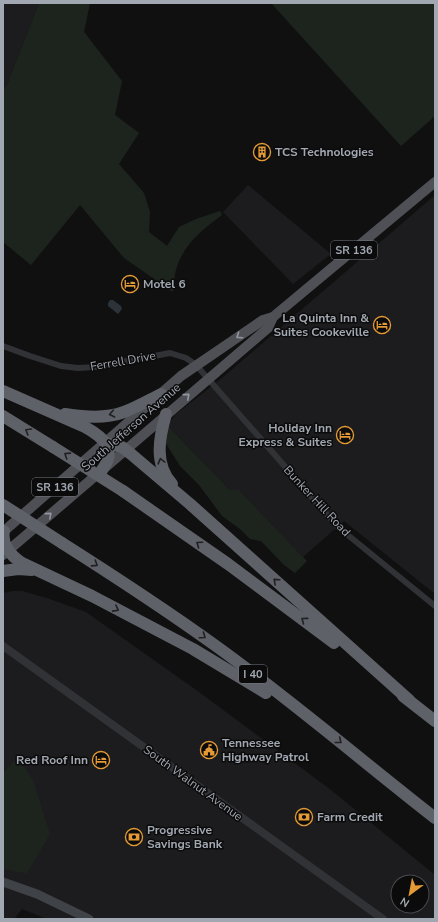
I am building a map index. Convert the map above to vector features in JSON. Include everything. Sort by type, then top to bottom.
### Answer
[{"type":"highway","points":[[3,391],[85,427],[97,435],[109,449],[108,457],[102,470]]},
{"type":"highway","points":[[33,404],[65,414],[86,417],[106,416],[124,412],[161,394]]},
{"type":"highway","points":[[166,414],[159,446],[159,459],[166,478],[190,504]]},
{"type":"highway","points":[[3,416],[123,492],[228,564],[410,700]]},
{"type":"highway","points":[[105,443],[118,445],[126,449],[435,721]]},
{"type":"highway","name":"I 40","points":[[3,505],[156,603],[217,647],[325,730],[435,818]]},
{"type":"highway","points":[[4,531],[5,552],[18,561],[92,596],[193,650],[250,683],[325,730]]},
{"type":"highway","points":[[3,570],[39,570]]},
{"type":"main road","name":"South Jefferson Avenue","points":[[4,531],[196,365],[263,320],[273,317],[435,182]]},
{"type":"main road","name":"South Jefferson Avenue","points":[[5,552],[268,328],[273,317]]},
{"type":"main road","points":[[3,882],[37,894],[88,919]]},
{"type":"street","name":"Ferrell Drive","points":[[3,346],[61,366],[78,368],[95,367],[170,353],[186,358],[196,365]]},
{"type":"street","name":"Bunker Hill Road","points":[[196,365],[338,527],[433,602]]},
{"type":"street","name":"South Walnut Avenue","points":[[3,646],[383,919]]},
{"type":"shaded area","points":[[3,3],[39,3],[7,85],[3,91]]},
{"type":"shaded area","points":[[39,3],[90,3],[84,32],[122,81],[115,115],[139,133],[119,164],[144,193],[150,212],[149,232],[167,246],[179,227],[196,219],[220,211],[222,215],[207,226],[188,245],[175,272],[173,292],[124,258],[80,205],[31,265],[3,242],[3,91],[7,85]]},
{"type":"shaded area","points":[[271,3],[435,3],[435,116],[401,146]]},
{"type":"shaded area","points":[[248,185],[331,254],[293,284],[223,212]]},
{"type":"shaded area","points":[[435,195],[435,594],[344,521],[303,557],[239,490],[230,490],[167,425],[175,415],[222,378]]},
{"type":"shaded area","points":[[110,300],[113,300],[121,306],[122,309],[118,314],[108,306]]},
{"type":"shaded area","points":[[167,425],[230,490],[239,490],[307,561],[295,573],[284,565],[261,541],[250,539],[240,529],[222,516],[199,485],[180,466],[165,442]]},
{"type":"shaded area","points":[[13,591],[22,591],[47,598],[86,612],[199,692],[331,790],[435,875],[435,919],[47,919],[22,909],[14,919],[3,919],[3,593]]},
{"type":"shaded area","points":[[14,761],[25,768],[33,780],[50,834],[27,873],[3,868],[3,774]]},
{"type":"place","name":"TCS Technologies","points":[[262,152]]},
{"type":"place","name":"Motel 6","points":[[130,284]]},
{"type":"place","name":"La Quinta Inn & Suites Cookeville","points":[[382,325]]},
{"type":"place","name":"Holiday Inn Express & Suites","points":[[345,435]]},
{"type":"place","name":"Tennessee Highway Patrol","points":[[209,750]]},
{"type":"place","name":"Red Roof Inn","points":[[101,760]]},
{"type":"place","name":"Farm Credit","points":[[304,817]]},
{"type":"place","name":"Progressive Savings Bank","points":[[134,837]]}]
